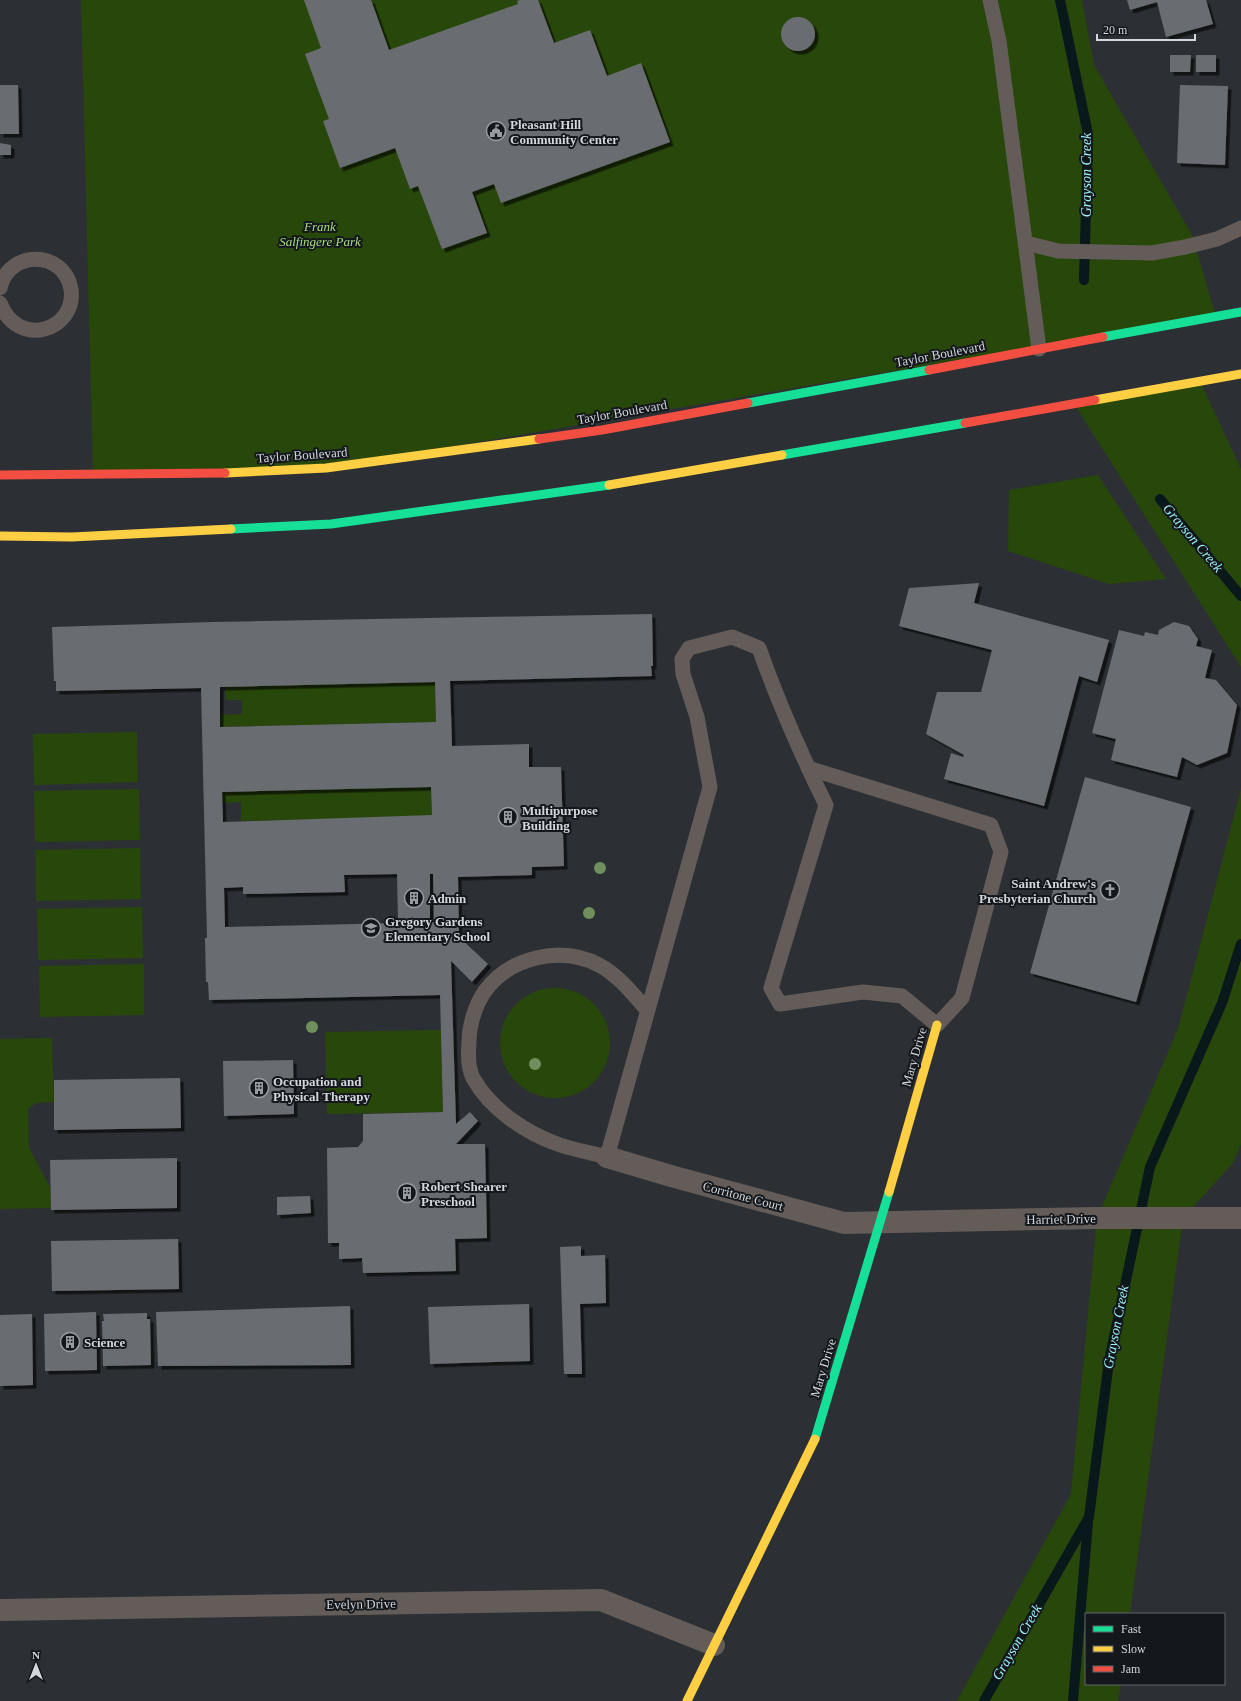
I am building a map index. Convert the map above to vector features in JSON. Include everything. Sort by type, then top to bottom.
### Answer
[{"type":"main road","name":"Taylor Boulevard","points":[[0,475],[224,473],[326,468],[602,430],[1241,312]]},
{"type":"main road","points":[[0,536],[72,537],[332,524],[612,485],[1241,374]]},
{"type":"main road","name":"Mary Drive","points":[[687,1701],[816,1437],[880,1223],[936,1025]]},
{"type":"street","name":"Corritone Court","points":[[607,1157],[844,1223],[880,1223]]},
{"type":"street","name":"Harriet Drive","points":[[880,1223],[1097,1218],[1241,1218]]},
{"type":"street","name":"Evelyn Drive","points":[[0,1610],[601,1600],[714,1645]]},
{"type":"lane","points":[[990,0],[999,41],[1039,349]]},
{"type":"lane","points":[[1026,242],[1058,251],[1115,251],[1152,254],[1218,239],[1241,228]]},
{"type":"lane","points":[[0,288],[2,281],[8,272],[16,264],[27,260],[38,259],[49,262],[60,268],[67,278],[71,290],[70,302],[66,313],[58,323],[47,328],[35,330],[23,329],[13,323],[1,310]]},
{"type":"lane","points":[[647,1010],[624,983],[599,965],[585,959],[556,955],[526,961],[513,967],[498,977],[484,992],[474,1013],[469,1032],[468,1056],[473,1077],[486,1095],[502,1112],[526,1129],[560,1145],[607,1157],[710,787],[697,717],[683,674],[682,659],[689,648],[732,637],[759,648],[772,687],[808,768],[826,805],[771,988],[780,1004],[863,992],[902,996],[936,1025],[962,998],[1001,852],[991,825],[808,768]]},
{"type":"green space","name":"Frank Salfingere Park","points":[[81,0],[1082,0],[1094,65],[1192,235],[1216,316],[326,468],[93,475]]},
{"type":"green space","points":[[1200,381],[1241,469],[1241,667],[1074,404]]},
{"type":"green space","points":[[1098,475],[1166,579],[1109,584],[1008,551],[1009,490]]},
{"type":"green space","points":[[435,682],[436,722],[220,727],[220,715],[242,714],[242,700],[226,700],[225,686]]},
{"type":"green space","points":[[137,732],[138,782],[34,785],[33,734]]},
{"type":"green space","points":[[431,787],[432,817],[241,821],[241,802],[223,803],[222,792]]},
{"type":"green space","points":[[139,789],[140,840],[35,842],[34,791]]},
{"type":"green space","points":[[1241,789],[1241,1144],[1233,1163],[1183,1218],[1130,1613],[1085,1613],[1085,1685],[1121,1685],[1118,1701],[957,1701],[1071,1494],[1097,1218],[1178,1029]]},
{"type":"green space","points":[[140,848],[141,899],[36,901],[35,850]]},
{"type":"green space","points":[[142,907],[143,958],[38,960],[37,909]]},
{"type":"green space","points":[[144,964],[144,1015],[40,1017],[39,966]]},
{"type":"green space","points":[[555,988],[576,992],[586,997],[594,1004],[601,1012],[606,1022],[610,1043],[606,1064],[601,1074],[594,1082],[586,1089],[576,1094],[555,1098],[534,1094],[524,1089],[516,1082],[509,1074],[504,1064],[500,1043],[504,1022],[509,1012],[516,1004],[524,997],[534,992]]},
{"type":"green space","points":[[441,1030],[443,1112],[327,1114],[325,1032]]},
{"type":"green space","points":[[52,1038],[54,1102],[36,1103],[28,1109],[29,1148],[50,1187],[51,1208],[0,1209],[0,1039]]},
{"type":"building","name":"Pleasant Hill Community Center","points":[[304,0],[371,0],[389,50],[518,4],[517,1],[538,0],[554,43],[590,30],[607,76],[641,63],[670,142],[501,203],[494,184],[472,192],[487,233],[442,249],[418,186],[410,189],[395,148],[340,168],[323,121],[329,119],[305,54],[321,48]]},
{"type":"building","points":[[1127,0],[1206,0],[1213,24],[1166,37],[1157,2],[1130,10]]},
{"type":"building","points":[[798,17],[810,22],[815,34],[810,46],[798,51],[786,46],[781,34],[786,22]]},
{"type":"building","points":[[1170,55],[1191,55],[1190,72],[1170,72]]},
{"type":"building","points":[[1196,55],[1216,55],[1216,72],[1196,72]]},
{"type":"building","points":[[0,85],[18,85],[19,134],[0,134]]},
{"type":"building","points":[[1180,85],[1228,86],[1225,165],[1177,163]]},
{"type":"building","points":[[0,143],[11,145],[11,155],[0,155]]},
{"type":"building","points":[[979,583],[974,603],[1109,640],[1097,682],[1079,676],[1044,806],[944,779],[951,753],[963,757],[964,755],[926,734],[937,692],[981,692],[992,650],[899,626],[909,588]]},
{"type":"building","points":[[652,614],[652,676],[450,681],[452,746],[529,744],[529,767],[561,767],[564,866],[532,867],[532,875],[458,877],[459,937],[488,964],[472,982],[451,961],[456,1124],[470,1112],[478,1121],[456,1144],[485,1144],[487,1238],[455,1239],[456,1271],[363,1273],[362,1258],[339,1259],[339,1243],[328,1243],[327,1148],[358,1147],[363,1141],[363,1114],[443,1112],[440,995],[209,1000],[208,982],[206,982],[205,938],[207,938],[201,688],[56,691],[56,681],[54,681],[52,627],[212,622]],"holes":[[[435,682],[436,722],[220,727],[220,687]],[[431,787],[432,815],[223,822],[222,792]],[[397,874],[398,923],[225,927],[224,888],[243,887],[243,894],[345,892],[344,875]],[[430,874],[433,874],[434,922],[430,922]]]},
{"type":"building","points":[[1174,622],[1189,626],[1198,639],[1196,646],[1212,650],[1205,678],[1216,680],[1237,705],[1227,753],[1197,765],[1182,757],[1177,777],[1111,760],[1116,739],[1092,733],[1119,630],[1144,636],[1145,632],[1158,635],[1159,630]]},
{"type":"building","name":"Saint Andrew's Presbyterian Church","points":[[1085,777],[1191,807],[1136,1002],[1030,973]]},
{"type":"building","name":"Occupation and Physical Therapy","points":[[293,1060],[294,1114],[224,1116],[223,1061]]},
{"type":"building","points":[[180,1078],[181,1128],[54,1130],[54,1080]]},
{"type":"building","points":[[177,1158],[177,1208],[51,1210],[50,1160]]},
{"type":"building","points":[[310,1196],[311,1213],[277,1215],[277,1197]]},
{"type":"building","points":[[178,1239],[179,1289],[52,1291],[51,1241]]},
{"type":"building","points":[[581,1246],[581,1256],[605,1255],[606,1303],[580,1304],[582,1374],[564,1374],[560,1247]]},
{"type":"building","points":[[529,1304],[530,1361],[430,1364],[428,1307]]},
{"type":"building","points":[[350,1306],[351,1365],[158,1366],[156,1312]]},
{"type":"building","name":"Science","points":[[96,1312],[97,1370],[45,1371],[44,1314]]},
{"type":"building","points":[[147,1313],[147,1319],[150,1319],[151,1365],[103,1366],[103,1314]]},
{"type":"building","points":[[32,1314],[33,1385],[0,1386],[0,1315]]},
{"type":"waterway","name":"Grayson Creek","points":[[1060,0],[1088,134],[1084,280]]},
{"type":"waterway","name":"Grayson Creek","points":[[1160,499],[1241,596]]},
{"type":"waterway","name":"Grayson Creek","points":[[984,1701],[1089,1517],[1109,1361],[1150,1167],[1222,1003],[1241,944]]},
{"type":"waterway","points":[[1073,1701],[1088,1522]]},
{"type":"traffic: fast","points":[[1103,337],[1241,312]]},
{"type":"traffic: fast","points":[[748,403],[929,370]]},
{"type":"traffic: fast","points":[[782,455],[965,423]]},
{"type":"traffic: fast","points":[[231,529],[331,524],[609,485]]},
{"type":"traffic: fast","points":[[815,1439],[889,1192]]},
{"type":"traffic: slow","points":[[1095,400],[1241,374]]},
{"type":"traffic: slow","points":[[225,473],[326,468],[539,439]]},
{"type":"traffic: slow","points":[[609,485],[782,455]]},
{"type":"traffic: slow","points":[[0,536],[72,537],[231,529]]},
{"type":"traffic: slow","points":[[889,1192],[937,1025]]},
{"type":"traffic: slow","points":[[687,1701],[815,1439]]},
{"type":"traffic: jam","points":[[929,370],[1103,337]]},
{"type":"traffic: jam","points":[[965,423],[1095,400]]},
{"type":"traffic: jam","points":[[539,439],[602,430],[748,403]]},
{"type":"traffic: jam","points":[[0,475],[225,473]]},
{"type":"place","name":"Pleasant Hill Community Center","points":[[496,131]]},
{"type":"place","name":"Multipurpose Building","points":[[508,817]]},
{"type":"place","name":"Saint Andrew's Presbyterian Church","points":[[1110,890]]},
{"type":"place","name":"Admin","points":[[414,898]]},
{"type":"place","name":"Gregory Gardens Elementary School","points":[[371,928]]},
{"type":"place","name":"Occupation and Physical Therapy","points":[[259,1088]]},
{"type":"place","name":"Robert Shearer Preschool","points":[[407,1193]]},
{"type":"place","name":"Science","points":[[70,1342]]}]
